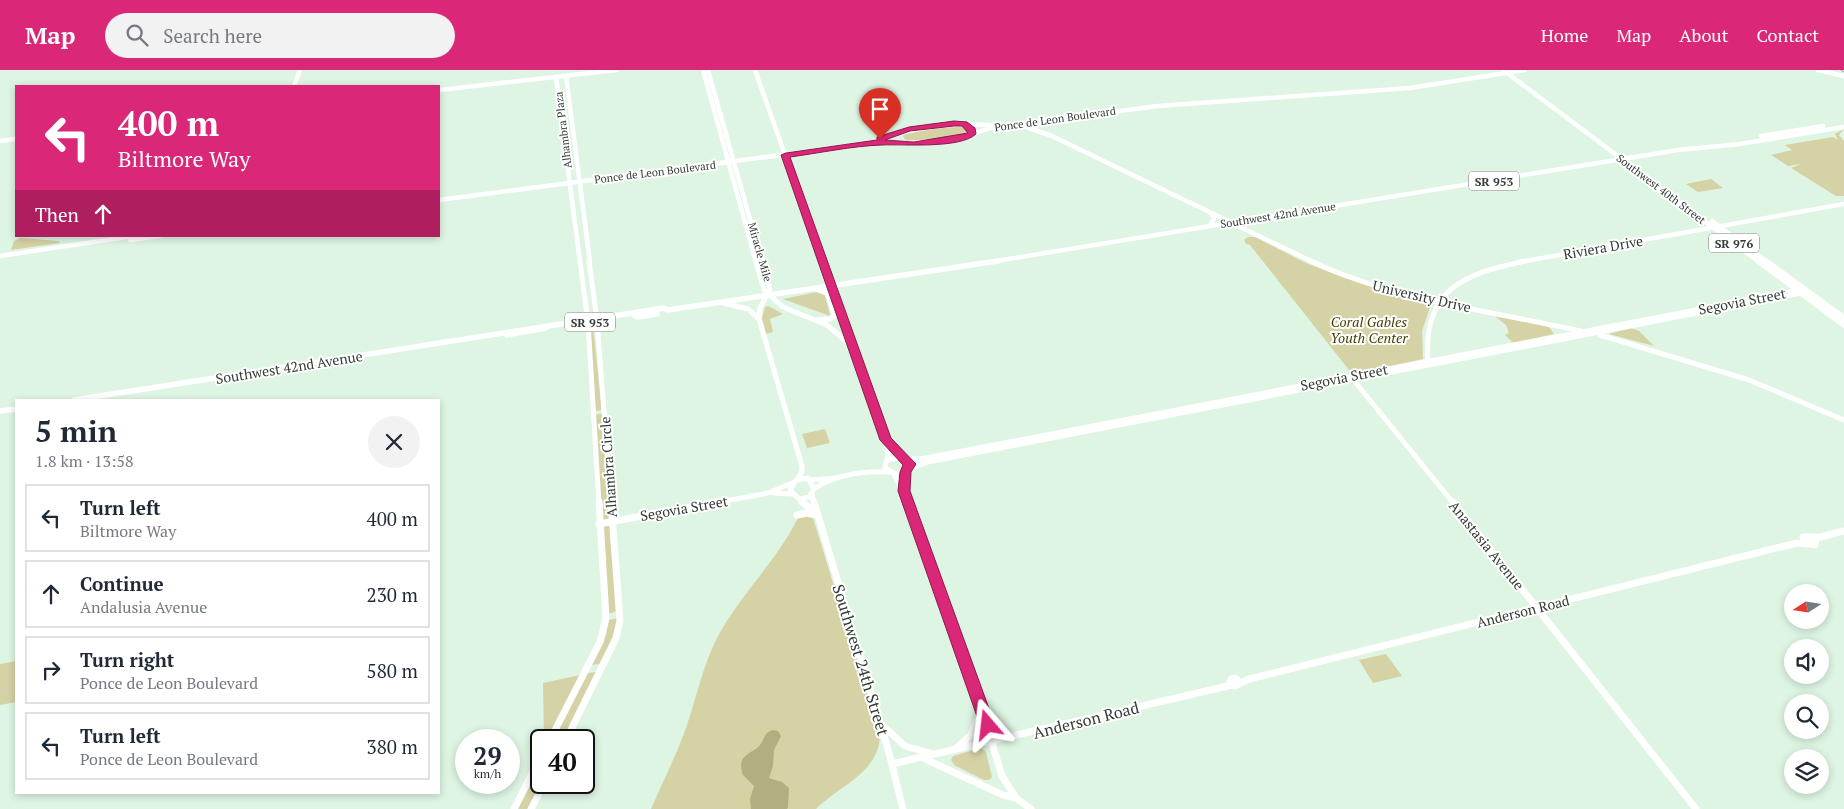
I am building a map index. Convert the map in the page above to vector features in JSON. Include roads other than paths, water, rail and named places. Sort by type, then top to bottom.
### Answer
[{"type":"main road","name":"Southwest 40th Street","points":[[1506,71],[1844,325]]},
{"type":"main road","name":"Southwest 42nd Avenue","points":[[1731,144],[1735,141],[1821,126],[1844,125]]},
{"type":"main road","name":"Southwest 42nd Avenue","points":[[636,316],[656,310],[668,310],[768,295],[1676,152],[1683,153],[1697,149],[1827,130],[1844,125]]},
{"type":"main road","points":[[1821,126],[1827,130]]},
{"type":"main road","points":[[1210,226],[1214,219],[1212,214]]},
{"type":"main road","name":"Southwest 40th Street","points":[[1716,227],[1844,318]]},
{"type":"main road","points":[[812,288],[827,293],[835,315],[830,319],[818,320]]},
{"type":"main road","name":"Southwest 42nd Avenue","points":[[81,399],[527,329],[547,328],[665,312],[668,310]]},
{"type":"main road","name":"Southwest 42nd Avenue","points":[[504,334],[511,336],[540,332],[547,328]]},
{"type":"main road","points":[[511,336],[527,329]]},
{"type":"main road","points":[[0,412],[15,409]]},
{"type":"street","points":[[294,85],[300,70]]},
{"type":"street","points":[[440,90],[617,70]]},
{"type":"street","name":"Miracle Mile","points":[[703,70],[731,161]]},
{"type":"street","name":"Miracle Mile","points":[[708,70],[764,290],[768,295]]},
{"type":"street","points":[[755,70],[886,440],[886,461],[904,491],[982,708],[1005,783],[1016,798],[1032,809]]},
{"type":"street","name":"Ponce de Leon Boulevard","points":[[785,154],[880,139],[934,126],[991,125],[1172,101],[1372,89],[1525,70]]},
{"type":"street","points":[[1818,70],[1844,76]]},
{"type":"street","name":"Ponce de Leon Boulevard","points":[[440,198],[882,142],[908,143],[962,138],[988,128],[1158,106],[1410,88],[1506,71]]},
{"type":"street","name":"Alhambra Plaza","points":[[566,76],[579,180]]},
{"type":"street","name":"Alhambra Plaza","points":[[556,77],[569,182]]},
{"type":"street","points":[[559,101],[568,99]]},
{"type":"street","points":[[560,107],[569,106]]},
{"type":"street","points":[[1039,122],[1052,136]]},
{"type":"street","points":[[964,124],[972,128],[972,134]]},
{"type":"street","name":"University Drive","points":[[1018,124],[1052,136],[1246,231],[1343,276],[1381,287],[1632,343],[1749,380],[1844,420]]},
{"type":"street","points":[[903,132],[902,138],[908,143]]},
{"type":"street","points":[[564,138],[574,140]]},
{"type":"street","points":[[0,141],[15,139]]},
{"type":"street","name":"Alhambra Circle","points":[[571,729],[619,630],[613,521],[594,285],[579,180]]},
{"type":"street","name":"Alhambra Circle","points":[[555,729],[605,629],[588,322],[569,182]]},
{"type":"street","name":"Riviera Drive","points":[[1428,364],[1425,332],[1429,316],[1439,300],[1462,280],[1497,266],[1844,204]]},
{"type":"street","points":[[572,210],[579,212],[584,209]]},
{"type":"street","points":[[574,219],[578,215],[585,216]]},
{"type":"street","points":[[1246,231],[1244,225],[1247,220]]},
{"type":"street","points":[[60,248],[127,237]]},
{"type":"street","points":[[0,256],[152,237]]},
{"type":"street","points":[[582,280],[588,280],[592,277]]},
{"type":"street","points":[[583,287],[594,285]]},
{"type":"street","name":"Segovia Street","points":[[1428,364],[1555,337],[1794,291],[1801,292]]},
{"type":"street","name":"Segovia Street","points":[[886,461],[931,457],[1595,334],[1801,292]]},
{"type":"street","points":[[816,514],[792,494],[792,483],[802,472],[802,466],[759,319],[760,308],[768,295],[783,306],[818,320],[843,337],[857,357]]},
{"type":"street","points":[[720,302],[742,306],[759,319]]},
{"type":"street","points":[[1549,324],[1556,332],[1555,337]]},
{"type":"street","name":"Segovia Street","points":[[892,473],[907,471],[928,462],[1353,378]]},
{"type":"street","name":"Anastasia Avenue","points":[[1353,378],[1538,608],[1696,809]]},
{"type":"street","points":[[886,440],[910,464],[904,491]]},
{"type":"street","points":[[865,473],[886,461]]},
{"type":"street","points":[[798,478],[810,480],[838,478],[865,473],[892,473]]},
{"type":"street","points":[[800,499],[806,498],[813,491],[838,478]]},
{"type":"street","points":[[810,480],[813,491]]},
{"type":"street","name":"Segovia Street","points":[[599,524],[768,493],[792,483]]},
{"type":"street","name":"Southwest 24th Street","points":[[813,491],[816,514],[880,723],[903,809]]},
{"type":"street","name":"Segovia Street","points":[[768,493],[792,494]]},
{"type":"street","points":[[797,515],[816,514]]},
{"type":"street","name":"Anderson Road","points":[[892,764],[993,742],[1803,542],[1805,536],[1816,539],[1844,532]]},
{"type":"street","points":[[950,752],[971,736],[982,708]]},
{"type":"street","points":[[880,723],[905,746],[936,755]]},
{"type":"street","points":[[922,758],[1003,795],[1016,798]]},
{"type":"street","points":[[514,809],[530,778]]},
{"type":"street","points":[[531,809],[538,794]]},
{"type":"park label","name":"Coral Gables Youth Center","points":[[1369,330]]}]
